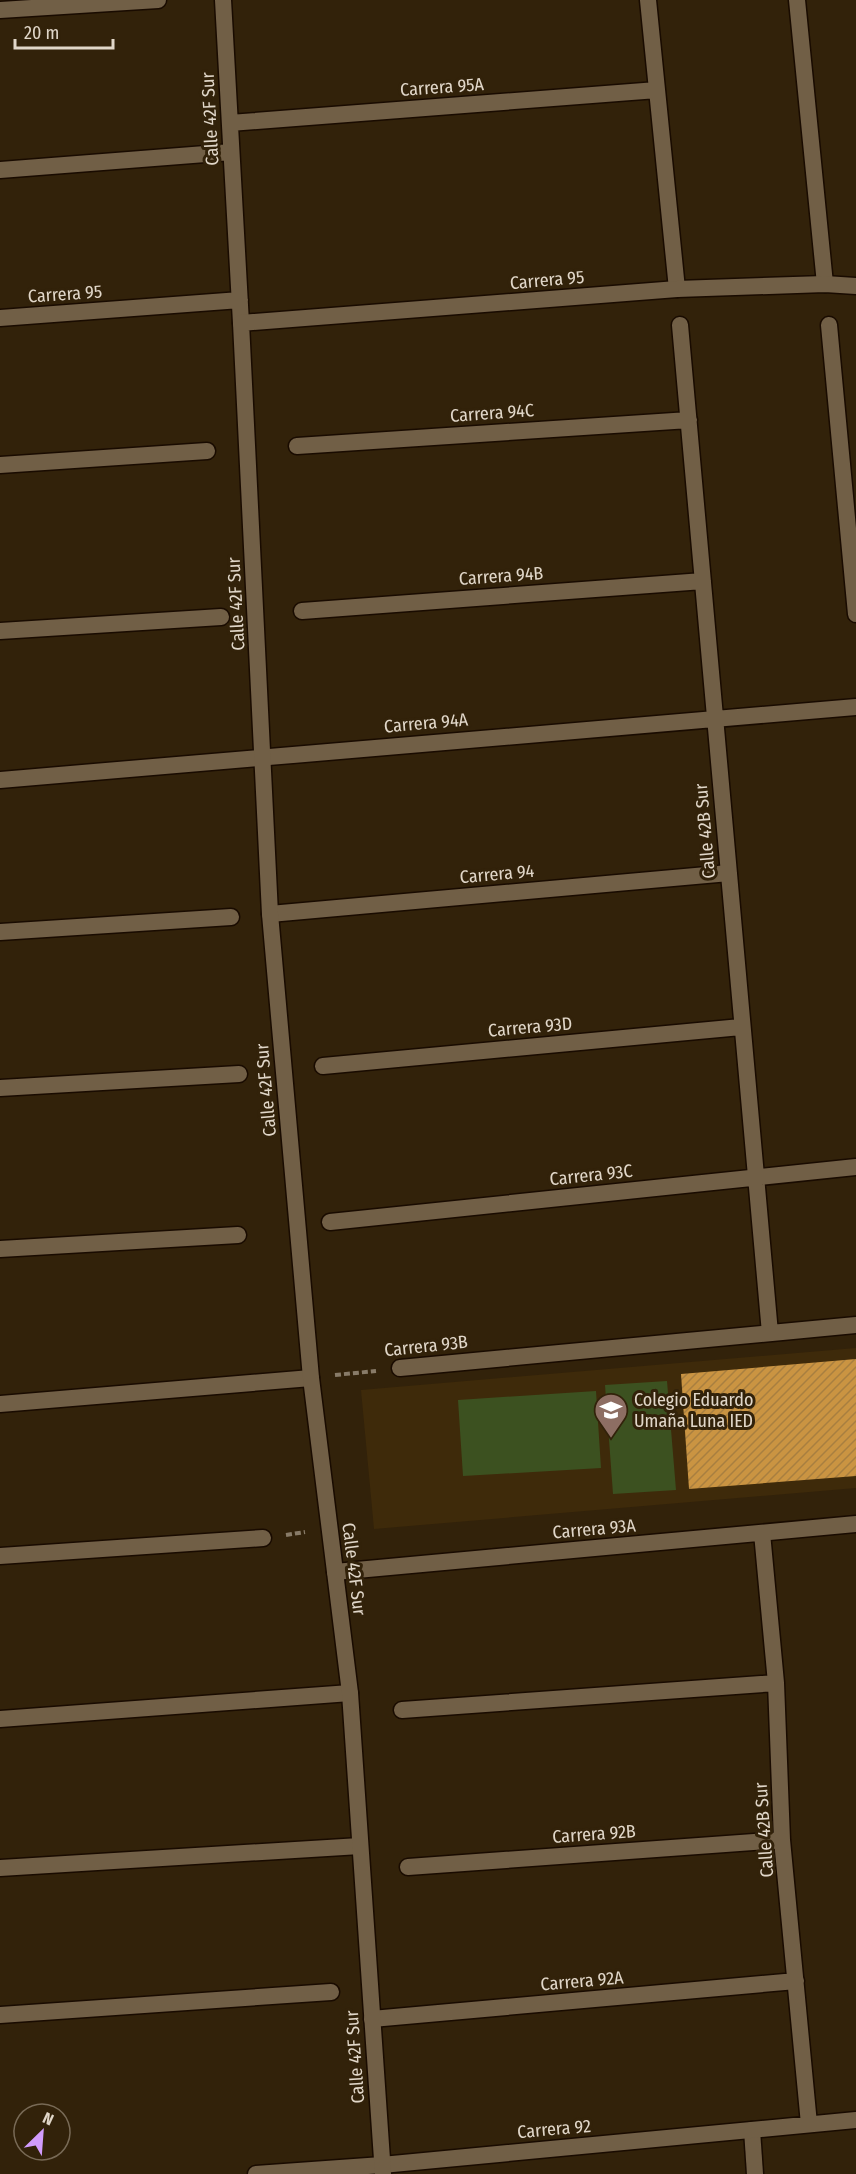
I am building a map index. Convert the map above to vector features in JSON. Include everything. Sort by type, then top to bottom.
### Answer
[{"type":"street","points":[[0,10],[158,0]]},
{"type":"street","name":"Calle 42F Sur","points":[[222,0],[240,300],[270,914],[311,1378],[350,1693],[383,2169]]},
{"type":"street","points":[[648,0],[677,289]]},
{"type":"street","points":[[797,0],[825,284]]},
{"type":"street","name":"Carrera 95A","points":[[230,123],[657,90]]},
{"type":"street","points":[[0,170],[231,152]]},
{"type":"street","name":"Carrera 95","points":[[241,323],[677,289],[825,284],[856,286]]},
{"type":"street","name":"Carrera 95","points":[[0,318],[240,300]]},
{"type":"street","name":"Calle 42B Sur","points":[[680,325],[770,1333]]},
{"type":"street","points":[[829,325],[856,614]]},
{"type":"street","name":"Carrera 94C","points":[[297,446],[689,420]]},
{"type":"street","points":[[0,465],[207,452]]},
{"type":"street","name":"Carrera 94B","points":[[302,611],[703,580]]},
{"type":"street","points":[[0,631],[221,617]]},
{"type":"street","name":"Carrera 94A","points":[[0,780],[856,707]]},
{"type":"street","name":"Carrera 94","points":[[270,914],[729,873]]},
{"type":"street","points":[[0,932],[231,917]]},
{"type":"street","name":"Carrera 93D","points":[[322,1066],[741,1027]]},
{"type":"street","points":[[0,1088],[239,1074]]},
{"type":"street","name":"Carrera 93C","points":[[330,1222],[856,1167]]},
{"type":"street","points":[[0,1249],[238,1235]]},
{"type":"street","name":"Carrera 93B","points":[[400,1368],[856,1325]]},
{"type":"street","points":[[0,1404],[311,1378]]},
{"type":"street","name":"Carrera 93A","points":[[335,1572],[856,1524]]},
{"type":"street","name":"Calle 42B Sur","points":[[762,1533],[776,1683],[782,1840],[809,2124]]},
{"type":"street","points":[[0,1556],[263,1538]]},
{"type":"street","points":[[402,1710],[776,1683]]},
{"type":"street","points":[[0,1719],[350,1693]]},
{"type":"street","name":"Carrera 92B","points":[[408,1867],[782,1840]]},
{"type":"street","points":[[0,1868],[360,1846]]},
{"type":"street","name":"Carrera 92A","points":[[372,2019],[796,1981]]},
{"type":"street","points":[[0,2015],[331,1992]]},
{"type":"street","name":"Carrera 92","points":[[256,2174],[383,2169],[856,2120]]},
{"type":"street","points":[[752,2130],[755,2174]]},
{"type":"path","name":"Carrera 93B","points":[[311,1378],[400,1368]]},
{"type":"path","points":[[263,1538],[330,1529]]},
{"type":"shaded area","name":"Colegio Eduardo Umaña Luna IED","points":[[856,1348],[856,1488],[374,1529],[361,1390]]},
{"type":"green space","points":[[667,1381],[676,1490],[613,1494],[605,1385]]},
{"type":"green space","points":[[596,1391],[601,1468],[463,1476],[458,1400]]},
{"type":"building","points":[[856,1359],[856,1476],[689,1489],[681,1374]]},
{"type":"place","name":"Colegio Eduardo Umaña Luna IED","points":[[611,1439]]}]
